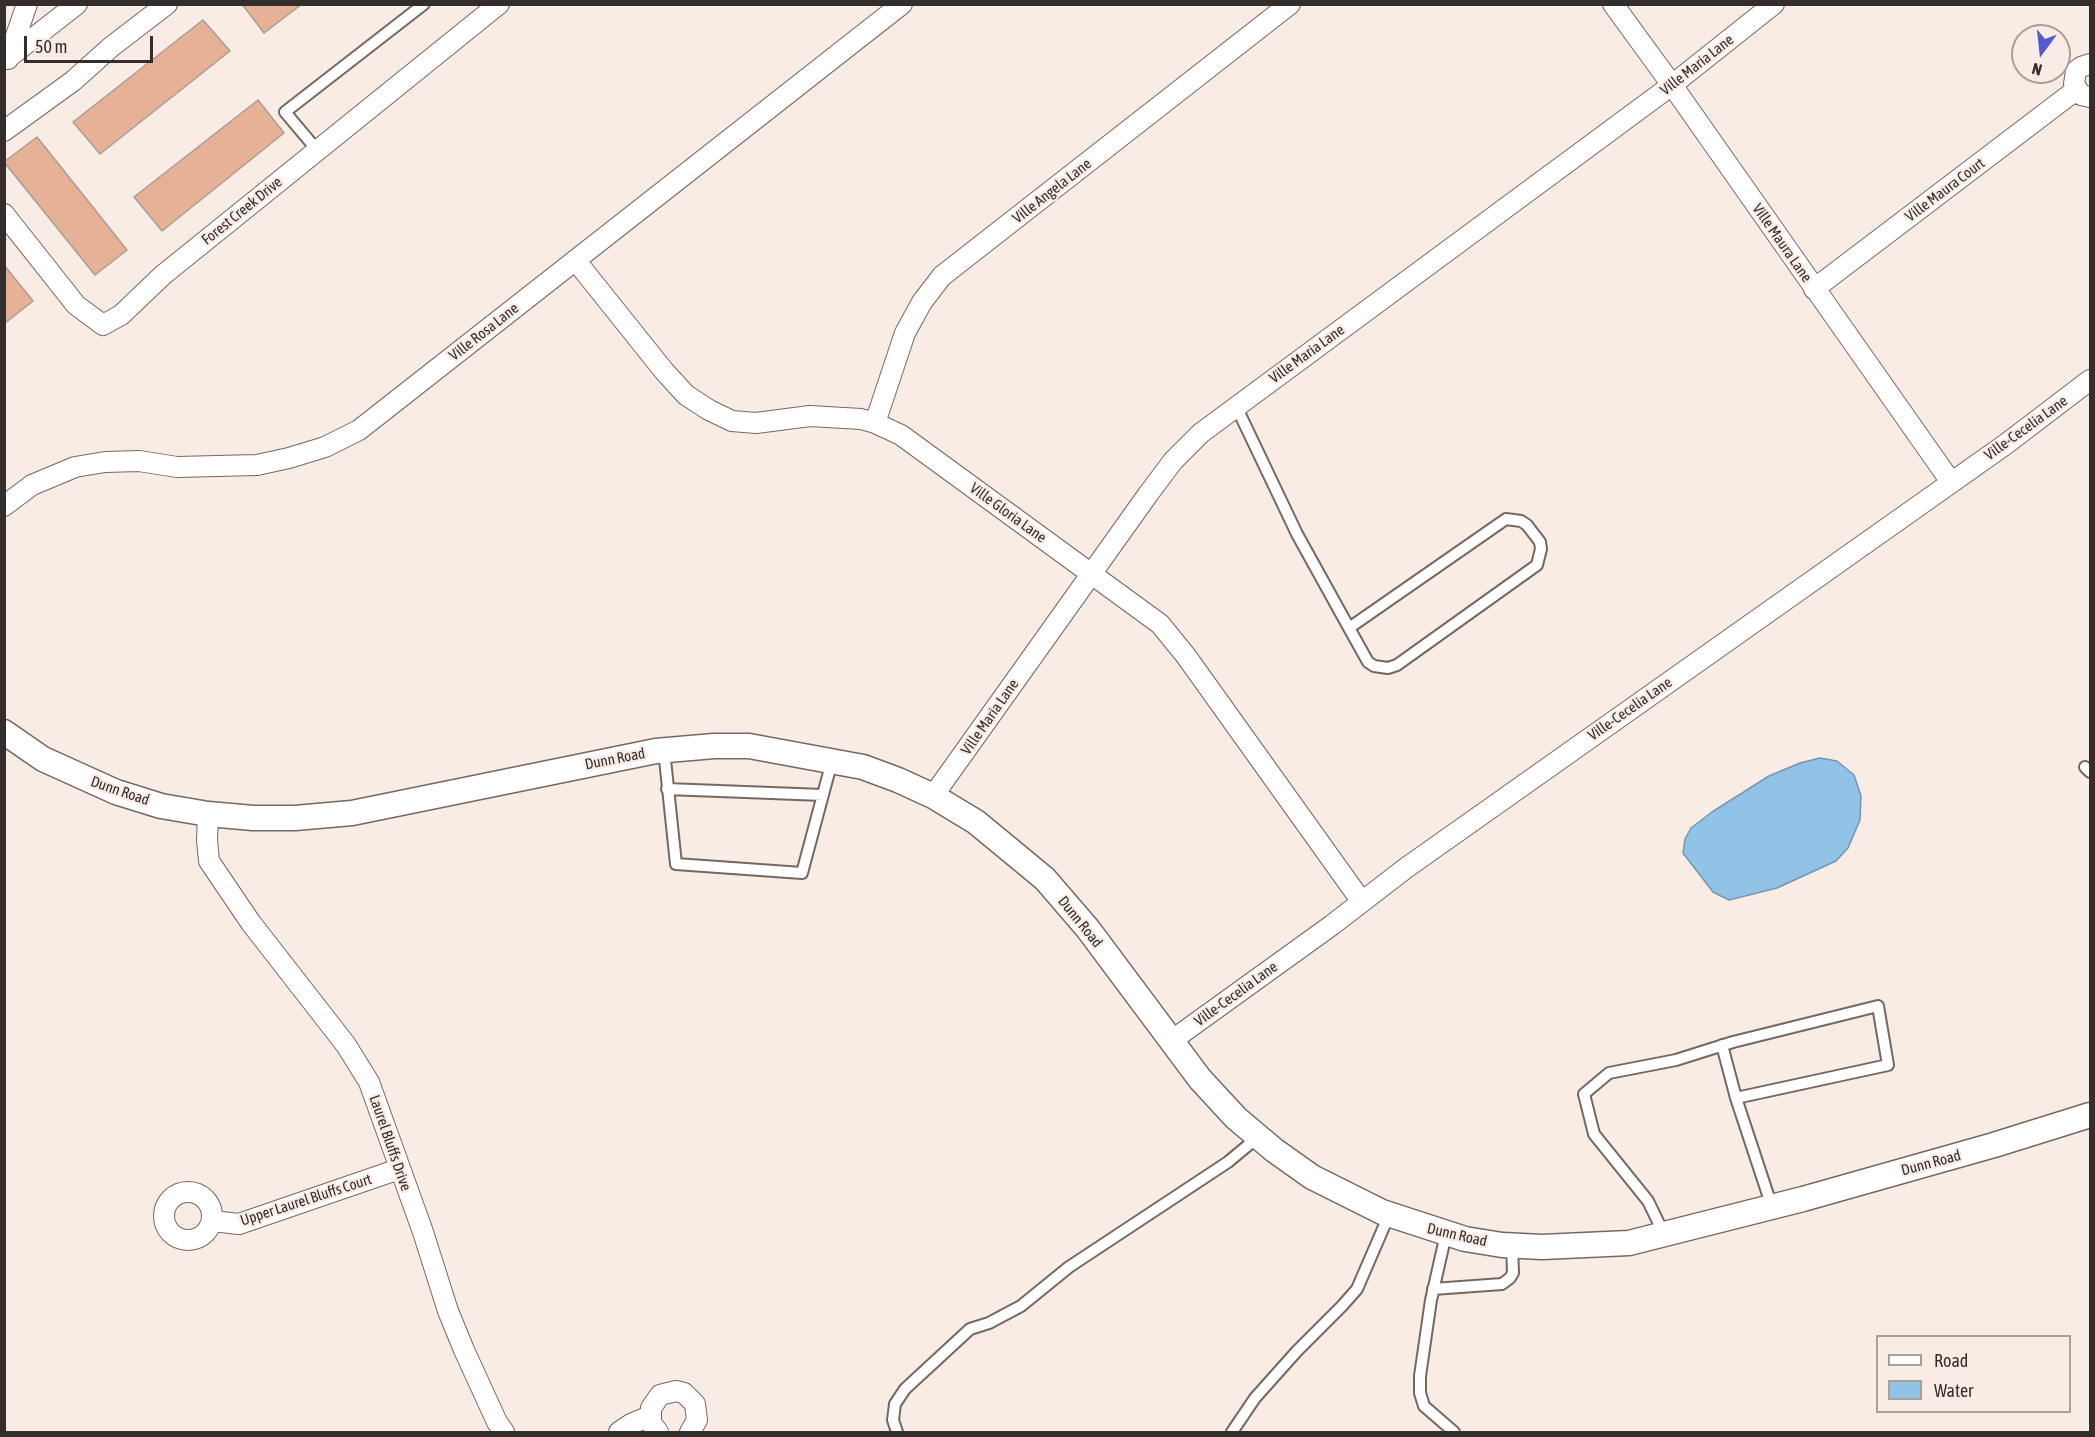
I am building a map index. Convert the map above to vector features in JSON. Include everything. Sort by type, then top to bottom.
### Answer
[{"type":"street","points":[[7,62],[27,4]]},
{"type":"street","points":[[7,62],[77,4]]},
{"type":"street","points":[[4,131],[73,81],[111,47],[167,4]]},
{"type":"street","name":"Forest Creek Drive","points":[[4,213],[76,305],[104,325],[122,315],[163,275],[499,4]]},
{"type":"street","name":"Ville Rosa Lane","points":[[4,506],[32,485],[75,467],[105,462],[139,461],[177,467],[257,465],[325,447],[359,430],[902,4]]},
{"type":"street","name":"Ville Angela Lane","points":[[875,423],[904,333],[922,302],[942,276],[1290,4]]},
{"type":"street","name":"Ville Maura Lane","points":[[1612,4],[1672,85],[1951,482]]},
{"type":"street","name":"Ville Maria Lane","points":[[933,796],[1173,461],[1201,433],[1672,85],[1774,4]]},
{"type":"street","name":"Ville Maura Court","points":[[1814,289],[2083,94],[2074,77],[2076,71],[2081,67],[2091,64]]},
{"type":"street","name":"Ville Gloria Lane","points":[[576,261],[664,371],[686,395],[709,410],[732,420],[756,423],[810,416],[861,419],[901,435],[1160,624],[1186,656],[1362,902]]},
{"type":"street","name":"Ville-Cecelia Lane","points":[[1171,1041],[1406,868],[2006,444],[2091,380]]},
{"type":"street","name":"Dunn Road","points":[[4,732],[43,759],[87,780],[161,806],[208,814],[253,818],[295,818],[352,813],[664,750],[714,746],[749,746],[871,770],[933,796],[976,822],[1045,879],[1088,929],[1200,1078],[1236,1118],[1258,1137],[1312,1177],[1389,1215],[1465,1239],[1512,1245],[1588,1246],[1629,1243],[1772,1207],[2005,1142],[2091,1115]]},
{"type":"street","name":"Laurel Bluffs Drive","points":[[208,814],[209,861],[251,923],[346,1045],[369,1082],[423,1232],[448,1311],[464,1350],[504,1432]]},
{"type":"street","name":"Upper Laurel Bluffs Court","points":[[212,1221],[239,1224],[399,1169]]},
{"type":"street","points":[[619,1432],[631,1424],[654,1424],[651,1408],[660,1395],[668,1391],[684,1393],[691,1398],[698,1412],[697,1420],[690,1432]]},
{"type":"lane","points":[[317,150],[285,111],[424,4]]},
{"type":"lane","points":[[1236,406],[1297,534],[1348,628],[1368,662],[1381,668],[1397,665],[1537,565],[1541,549],[1540,542],[1527,525],[1521,521],[1506,519],[1348,628]]},
{"type":"lane","points":[[664,750],[676,864],[802,873],[832,761]]},
{"type":"lane","points":[[667,789],[823,795]]},
{"type":"lane","points":[[1664,1234],[1648,1201],[1594,1134],[1584,1094],[1609,1073],[1676,1060],[1722,1045],[1878,1006],[1888,1065],[1736,1098]]},
{"type":"lane","points":[[1722,1045],[1736,1098],[1772,1207]]},
{"type":"lane","points":[[897,1432],[892,1420],[895,1404],[905,1389],[970,1329],[989,1323],[1021,1306],[1069,1267],[1228,1162],[1258,1137]]},
{"type":"lane","points":[[1232,1432],[1255,1398],[1357,1288],[1389,1215]]},
{"type":"lane","points":[[1446,1234],[1433,1289],[1420,1376],[1420,1393],[1424,1406],[1454,1432]]},
{"type":"lane","points":[[1433,1289],[1502,1284],[1513,1273],[1512,1245]]},
{"type":"water","points":[[1820,758],[1837,761],[1854,775],[1861,796],[1860,820],[1848,848],[1836,861],[1777,888],[1729,900],[1713,892],[1683,853],[1685,839],[1691,828],[1769,776],[1800,763]]},
{"type":"building","points":[[242,4],[302,4],[264,33]]},
{"type":"building","points":[[203,20],[230,51],[100,154],[73,122]]},
{"type":"building","points":[[258,100],[284,133],[162,231],[134,197]]},
{"type":"building","points":[[37,137],[127,250],[95,275],[4,162]]},
{"type":"building","points":[[4,265],[33,301],[4,324]]}]
